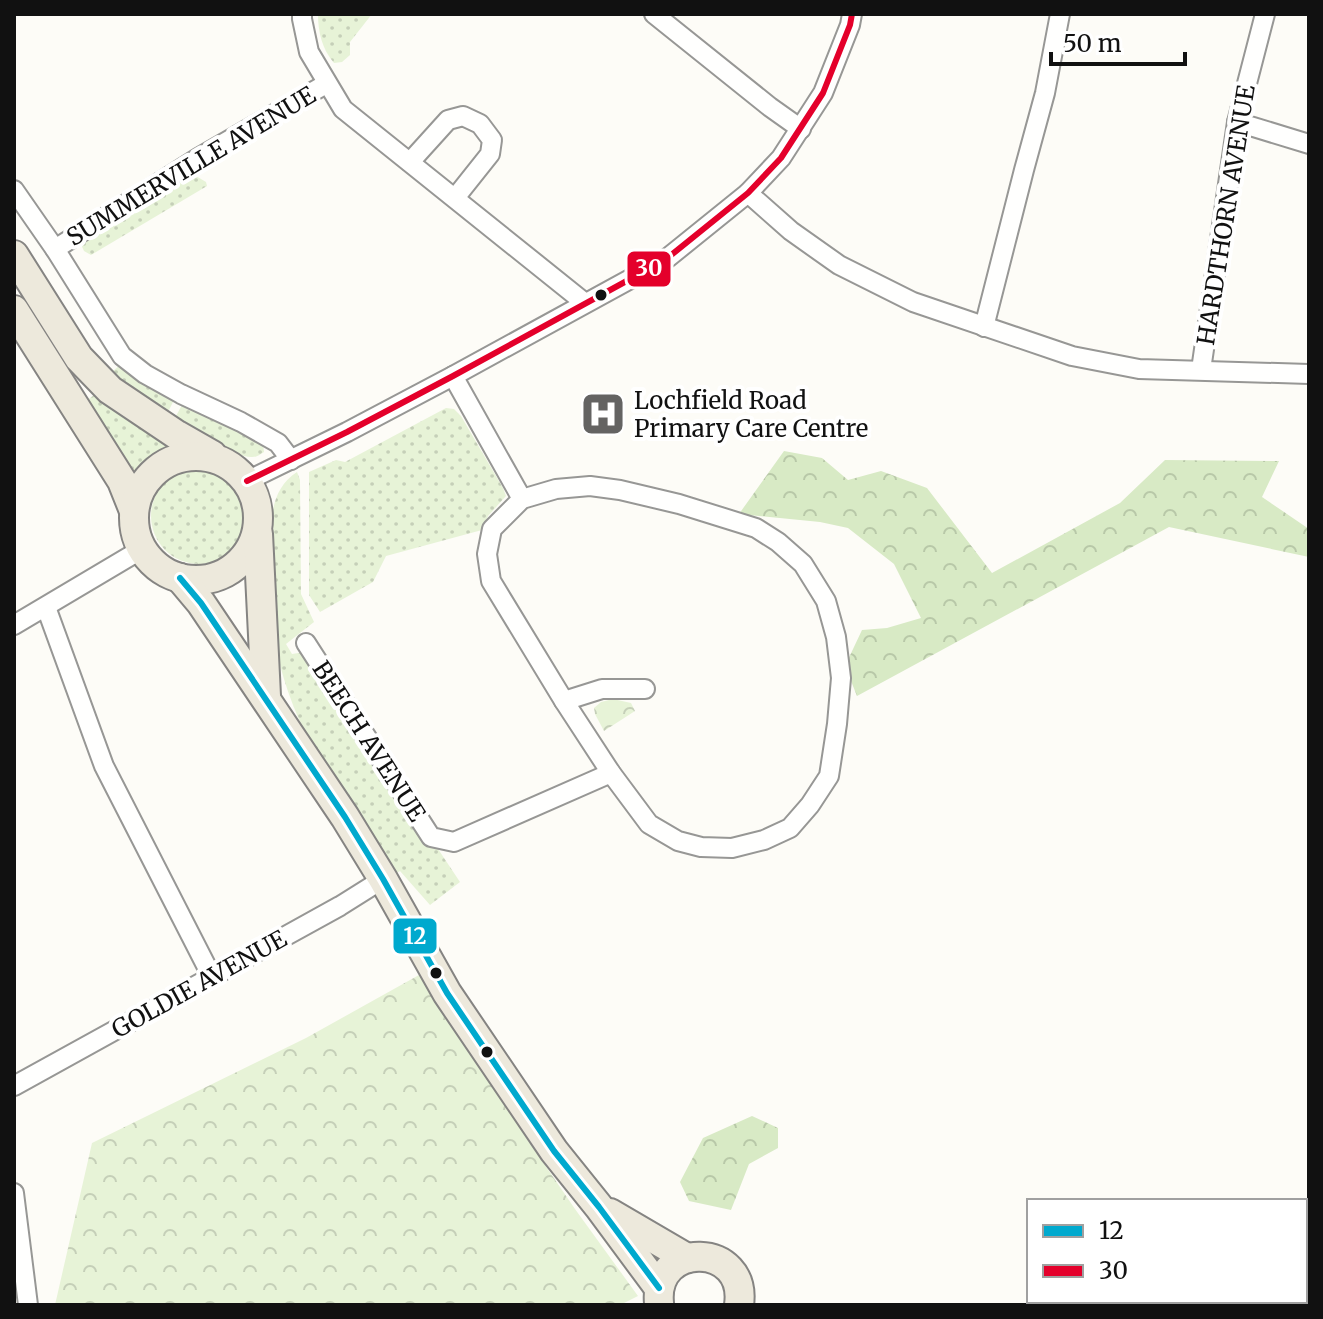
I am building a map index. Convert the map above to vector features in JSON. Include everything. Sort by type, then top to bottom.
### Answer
[{"type":"main road","points":[[14,255],[79,358],[110,390],[177,435],[236,469],[247,481],[259,512],[266,699]]},
{"type":"main road","points":[[14,310],[122,481],[134,511]]},
{"type":"main road","points":[[221,460],[202,455],[183,456],[149,476],[139,492],[134,511],[135,531],[142,549],[165,572],[180,578],[200,580],[220,575],[238,564],[251,549],[258,529]]},
{"type":"main road","points":[[180,578],[201,603],[345,817],[447,993],[554,1151],[599,1207],[659,1297]]},
{"type":"main road","points":[[599,1207],[687,1258]]},
{"type":"main road","points":[[659,1297],[663,1278],[677,1262],[706,1257],[726,1266],[738,1294],[763,1305]]},
{"type":"street","points":[[302,14],[309,52],[343,109],[585,303]]},
{"type":"street","points":[[654,14],[801,129]]},
{"type":"street","points":[[247,481],[453,376],[665,260],[748,193],[781,158],[823,93],[852,14]]},
{"type":"street","points":[[984,327],[1045,93],[1060,14]]},
{"type":"street","name":"HARDTHORN AVENUE","points":[[1201,370],[1237,122],[1265,14]]},
{"type":"street","name":"SUMMERVILLE AVENUE","points":[[55,249],[198,158],[326,84]]},
{"type":"street","points":[[410,162],[448,120],[463,116],[480,124],[492,140],[490,154],[455,198]]},
{"type":"street","points":[[1237,122],[1309,144]]},
{"type":"street","points":[[14,190],[122,356],[145,374],[278,443],[291,460]]},
{"type":"street","points":[[748,193],[791,231],[839,265],[913,302],[1072,356],[1139,369],[1309,374]]},
{"type":"street","points":[[453,376],[522,499]]},
{"type":"street","points":[[590,486],[620,490],[756,528],[803,564],[826,601],[836,637],[841,678],[829,776],[790,828],[764,840],[732,848],[701,847],[678,841],[649,824],[564,701],[491,581],[487,554],[492,529],[522,499],[556,489],[590,486]]},
{"type":"street","points":[[14,625],[142,549]]},
{"type":"street","points":[[46,607],[104,766],[212,977]]},
{"type":"street","name":"BEECH AVENUE","points":[[306,643],[431,837],[454,842],[611,773]]},
{"type":"street","points":[[564,701],[602,689],[645,689]]},
{"type":"street","name":"GOLDIE AVENUE","points":[[14,1086],[340,906],[383,879]]},
{"type":"street","points":[[14,1193],[23,1301]]},
{"type":"green space","points":[[318,14],[372,14],[350,42],[350,55],[342,62],[334,63],[322,40]]},
{"type":"green space","points":[[190,175],[206,182],[207,186],[91,255],[84,251],[79,240]]},
{"type":"green space","points":[[122,363],[175,398],[168,412],[111,373]]},
{"type":"green space","points":[[100,391],[176,446],[158,453],[137,473],[132,472],[87,400]]},
{"type":"green space","points":[[183,403],[263,443],[264,452],[256,457],[245,456],[214,441],[176,416]]},
{"type":"green space","points":[[446,408],[454,409],[461,416],[506,496],[488,516],[482,530],[386,556],[373,582],[320,612],[309,595],[309,472],[336,460],[345,462]]},
{"type":"green space","points":[[784,451],[822,458],[848,480],[881,471],[927,488],[992,573],[1120,503],[1165,460],[1279,461],[1262,497],[1309,529],[1309,557],[1169,527],[857,696],[845,666],[862,630],[887,628],[921,618],[894,564],[848,528],[739,514]]},
{"type":"green space","points":[[190,468],[208,468],[226,476],[239,489],[247,507],[244,535],[226,556],[208,564],[190,564],[172,556],[159,543],[151,525],[151,507],[159,489],[172,476]]},
{"type":"green space","points":[[297,472],[300,480],[301,594],[314,622],[286,644],[292,654],[305,652],[311,658],[460,882],[430,905],[400,871],[395,874],[310,742],[284,678],[274,637],[273,510],[281,488]]},
{"type":"green space","points":[[613,699],[631,703],[635,711],[604,731],[594,708],[601,702]]},
{"type":"green space","points":[[419,975],[484,1068],[523,1133],[638,1296],[620,1305],[55,1305],[92,1143],[306,1038]]},
{"type":"green space","points":[[752,1116],[778,1128],[778,1148],[749,1164],[731,1210],[689,1201],[680,1182],[703,1138]]},
{"type":"transit line","name":"30","points":[[247,481],[453,376],[665,260],[748,193],[781,158],[823,93],[852,14]]},
{"type":"transit line","name":"12","points":[[180,578],[201,603],[345,817],[447,993],[554,1151],[659,1288]]},
{"type":"place","name":"Lochfield Road Primary Care Centre","points":[[603,414]]}]
